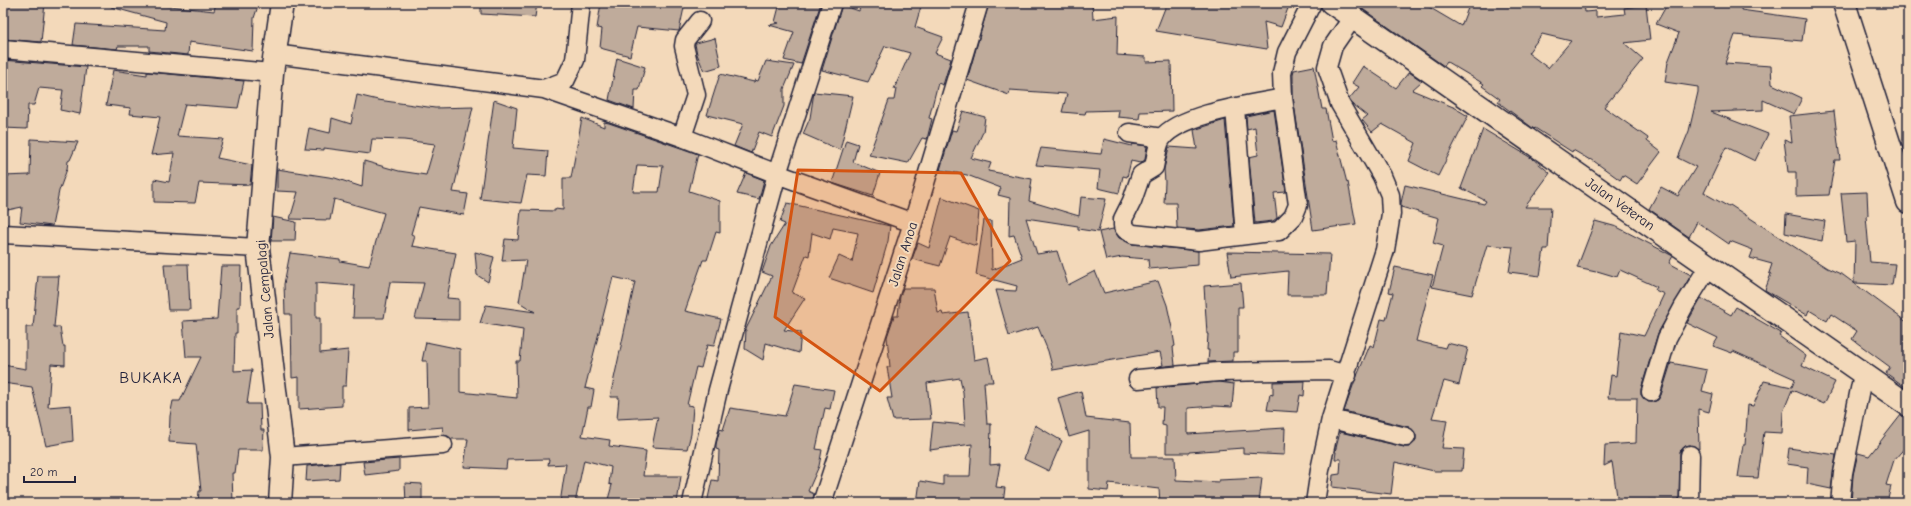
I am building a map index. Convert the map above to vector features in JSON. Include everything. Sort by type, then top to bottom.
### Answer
[{"type":"street","name":"Jalan Cempalagi","points":[[280,503],[283,457],[258,248],[273,64],[282,3]]},
{"type":"street","points":[[544,89],[565,81],[575,60],[581,3]]},
{"type":"street","points":[[692,503],[718,390],[778,174],[832,3]]},
{"type":"street","name":"Jalan Anoa","points":[[822,503],[913,223],[979,3]]},
{"type":"street","points":[[1283,98],[1195,118],[1172,129],[1162,138],[1154,167],[1141,175],[1132,201],[1123,219],[1123,226],[1126,230],[1133,234],[1199,241],[1279,231],[1293,217],[1298,205],[1283,98],[1282,73],[1287,52],[1312,3]]},
{"type":"street","points":[[1844,3],[1908,202]]},
{"type":"street","points":[[1315,503],[1320,470],[1332,420],[1339,373],[1384,250],[1391,214],[1390,195],[1385,182],[1340,104],[1328,67],[1329,55],[1343,10]]},
{"type":"street","name":"Jalan Veteran","points":[[1343,10],[1908,405]]},
{"type":"street","points":[[682,137],[696,95],[684,46],[685,40],[700,21]]},
{"type":"street","points":[[3,49],[273,64],[544,89],[682,137],[913,223]]},
{"type":"street","points":[[1235,108],[1245,235]]},
{"type":"street","points":[[1129,134],[1162,138]]},
{"type":"street","points":[[3,234],[258,248]]},
{"type":"street","points":[[1652,392],[1667,338],[1684,306],[1710,266]]},
{"type":"street","points":[[1138,379],[1218,372],[1339,373]]},
{"type":"street","points":[[1840,503],[1843,473],[1863,374]]},
{"type":"street","points":[[1332,420],[1406,437]]},
{"type":"street","points":[[283,457],[443,445]]},
{"type":"street","points":[[1689,503],[1690,455]]},
{"type":"highlighted area","points":[[798,170],[961,173],[1010,261],[880,391],[775,317]]},
{"type":"building","points":[[3,3],[45,3],[41,42],[3,39]]},
{"type":"building","points":[[112,3],[143,3],[214,11],[216,3],[259,3],[254,18],[253,51],[189,42],[188,55],[149,51],[149,46],[118,46],[117,49],[73,45],[76,24],[165,30],[166,22],[111,7]]},
{"type":"building","points":[[481,3],[537,3],[535,17],[481,14]]},
{"type":"building","points":[[601,3],[685,3],[679,31],[637,27],[630,56],[600,48],[602,29],[597,28]]},
{"type":"building","points":[[780,3],[821,3],[801,64],[784,60],[794,32],[769,25],[779,23],[775,22]]},
{"type":"building","points":[[861,3],[922,3],[915,27],[943,37],[935,53],[951,59],[943,85],[938,83],[929,118],[932,119],[927,139],[922,138],[908,163],[869,155],[889,100],[894,100],[896,89],[894,89],[910,53],[885,46],[868,82],[822,70],[842,5],[859,11]]},
{"type":"building","points":[[989,3],[1092,3],[1093,19],[1118,16],[1117,55],[1146,57],[1146,62],[1171,61],[1172,111],[1140,112],[1139,119],[1118,117],[1119,110],[1086,111],[1085,114],[1062,112],[1067,94],[1010,90],[1009,95],[967,80]]},
{"type":"building","points":[[1167,3],[1290,3],[1281,27],[1264,22],[1267,49],[1156,31]]},
{"type":"building","points":[[1354,3],[1422,3],[1461,26],[1470,3],[1584,3],[1585,12],[1596,11],[1596,17],[1625,14],[1624,8],[1646,5],[1650,40],[1624,43],[1643,59],[1604,107],[1648,138],[1647,141],[1661,152],[1637,184],[1623,175],[1620,180],[1591,159],[1590,160],[1573,150],[1572,152],[1535,128],[1534,129],[1498,102],[1500,99],[1482,86],[1484,84],[1447,62],[1444,66]],"holes":[[[1542,34],[1571,41],[1548,68],[1528,53]]]},
{"type":"building","points":[[1668,3],[1742,3],[1741,10],[1805,19],[1802,41],[1735,35],[1725,63],[1771,66],[1772,84],[1802,98],[1794,114],[1763,100],[1763,110],[1711,112],[1768,134],[1755,161],[1726,147],[1704,193],[1729,207],[1730,205],[1827,268],[1843,275],[1908,323],[1908,389],[1886,373],[1890,367],[1852,339],[1857,331],[1831,314],[1827,321],[1809,310],[1807,315],[1765,290],[1771,274],[1769,273],[1772,264],[1750,258],[1753,250],[1730,241],[1729,244],[1697,222],[1689,237],[1649,209],[1661,187],[1678,196],[1696,167],[1678,158],[1689,131],[1698,87],[1665,82],[1668,62],[1679,33],[1656,24]]},
{"type":"building","points":[[715,38],[721,66],[704,71],[697,54],[695,44]]},
{"type":"building","points":[[617,58],[645,67],[639,90],[635,90],[634,109],[609,100]]},
{"type":"building","points":[[3,60],[86,67],[80,114],[60,110],[63,90],[39,88],[34,105],[28,105],[27,129],[3,128]]},
{"type":"building","points":[[766,61],[794,65],[784,89],[784,106],[772,137],[759,132],[751,153],[734,146],[743,124],[707,115],[720,74],[754,82],[755,80],[758,81]]},
{"type":"building","points":[[1314,66],[1322,109],[1326,109],[1332,141],[1336,140],[1347,183],[1348,182],[1356,224],[1313,230],[1293,97],[1293,74],[1294,70]]},
{"type":"building","points":[[1363,66],[1396,88],[1409,72],[1422,81],[1412,90],[1458,109],[1468,116],[1438,176],[1409,161],[1416,143],[1382,124],[1372,132],[1362,120],[1367,116],[1353,105],[1349,99],[1359,87],[1352,83]]},
{"type":"building","points":[[113,70],[147,75],[147,72],[244,81],[238,108],[185,104],[177,136],[223,139],[217,158],[252,165],[250,185],[199,183],[195,203],[154,202],[154,179],[169,182],[174,153],[151,155],[160,117],[130,114],[131,108],[106,105]]},
{"type":"building","points":[[814,92],[853,96],[840,150],[803,134],[810,118]]},
{"type":"building","points":[[357,95],[378,100],[435,108],[473,107],[453,192],[468,194],[464,215],[419,207],[411,234],[415,236],[412,246],[456,253],[447,298],[459,299],[459,320],[415,319],[424,283],[390,282],[384,318],[353,318],[355,286],[316,283],[316,318],[320,318],[320,353],[348,350],[346,386],[342,386],[342,406],[299,409],[299,377],[292,378],[291,314],[285,314],[284,284],[290,253],[340,259],[340,261],[369,266],[384,213],[334,199],[330,220],[290,219],[298,192],[277,191],[277,169],[335,178],[362,187],[364,161],[399,171],[426,175],[435,144],[404,140],[372,139],[370,154],[324,148],[324,150],[305,149],[309,128],[330,133],[332,118],[351,124]]},
{"type":"building","points":[[494,100],[517,108],[513,148],[548,151],[546,176],[527,175],[521,203],[480,199]]},
{"type":"building","points":[[1274,110],[1286,192],[1274,193],[1277,218],[1273,221],[1255,223],[1249,157],[1258,155],[1255,127],[1247,129],[1246,116]]},
{"type":"building","points":[[963,111],[985,117],[983,132],[971,158],[991,163],[988,171],[1032,179],[1029,201],[1079,216],[1081,197],[1106,199],[1098,232],[1078,229],[1078,226],[1026,218],[1037,254],[1057,251],[1068,285],[1095,271],[1104,293],[1158,281],[1167,305],[1172,328],[1175,346],[1173,347],[1175,365],[1156,367],[1163,365],[1160,352],[1053,370],[1048,351],[1038,327],[1009,336],[996,290],[1016,291],[1017,286],[976,275],[984,220],[991,221],[992,270],[1022,258],[1014,235],[1009,236],[1010,198],[998,195],[1001,188],[967,175],[940,170],[952,130],[956,131]]},
{"type":"building","points":[[1834,111],[1840,160],[1835,160],[1829,195],[1796,196],[1796,172],[1788,172],[1784,140],[1792,143],[1789,116]]},
{"type":"building","points":[[582,118],[604,127],[604,122],[609,123],[698,154],[689,191],[720,201],[720,233],[716,232],[707,260],[703,260],[685,311],[721,319],[714,346],[707,345],[701,368],[696,367],[687,405],[693,406],[691,434],[687,449],[652,447],[658,417],[617,419],[619,397],[610,397],[635,282],[613,277],[585,388],[594,390],[591,407],[588,407],[582,436],[610,440],[609,446],[646,451],[643,476],[681,476],[677,503],[607,503],[612,485],[609,484],[611,467],[584,460],[575,503],[560,503],[566,464],[548,465],[549,459],[507,460],[506,469],[464,467],[468,439],[452,439],[448,436],[442,435],[443,427],[409,430],[409,408],[428,407],[427,361],[422,361],[426,342],[460,349],[460,392],[517,398],[516,361],[520,361],[523,330],[480,323],[486,305],[535,312],[519,302],[526,260],[502,261],[505,239],[518,240],[521,210],[563,210],[563,178],[571,178]],"holes":[[[637,165],[663,166],[659,192],[633,192]]]},
{"type":"building","points":[[1225,120],[1234,226],[1199,230],[1177,228],[1176,203],[1164,203],[1164,169],[1169,147],[1197,149],[1194,130]]},
{"type":"building","points":[[1483,129],[1533,159],[1550,173],[1525,207],[1551,207],[1548,249],[1544,249],[1540,276],[1509,272],[1513,247],[1487,245],[1472,295],[1432,287],[1443,246],[1433,243],[1439,218],[1401,207],[1401,203],[1405,185],[1484,204],[1486,201],[1461,188]]},
{"type":"building","points":[[31,139],[78,142],[70,160],[68,161],[67,169],[59,191],[52,226],[20,222],[22,207],[3,211],[3,176],[30,175]]},
{"type":"building","points":[[1104,139],[1132,146],[1133,144],[1147,146],[1145,160],[1140,163],[1131,161],[1127,177],[1123,176],[1119,193],[1098,188],[1100,170],[1036,165],[1041,148],[1101,154]]},
{"type":"building","points":[[846,140],[858,144],[853,162],[880,173],[873,196],[832,183]]},
{"type":"building","points":[[746,173],[764,180],[759,199],[737,194]]},
{"type":"building","points":[[1867,192],[1868,215],[1866,216],[1870,262],[1895,264],[1892,285],[1854,283],[1855,241],[1846,242],[1841,193]]},
{"type":"building","points":[[942,197],[979,211],[976,246],[950,237],[940,266],[912,259],[918,243],[929,248]]},
{"type":"building","points":[[787,203],[890,226],[888,241],[873,293],[829,278],[839,256],[852,262],[858,233],[833,228],[830,239],[812,233],[809,256],[806,255],[792,293],[805,298],[784,330],[801,332],[799,353],[766,343],[763,360],[745,349],[746,329],[772,276],[762,272],[771,246],[785,224],[780,222]]},
{"type":"building","points":[[1786,214],[1825,221],[1822,241],[1785,233]]},
{"type":"building","points":[[273,217],[296,222],[295,241],[271,241]]},
{"type":"building","points":[[1595,221],[1617,227],[1673,256],[1669,263],[1691,275],[1658,333],[1641,389],[1641,395],[1648,402],[1658,400],[1671,363],[1707,370],[1702,391],[1713,394],[1709,412],[1698,409],[1699,449],[1690,445],[1685,446],[1680,451],[1679,500],[1648,500],[1648,503],[1618,503],[1612,462],[1604,466],[1605,445],[1636,443],[1637,398],[1608,398],[1611,375],[1616,376],[1621,331],[1644,336],[1664,294],[1655,290],[1657,287],[1620,270],[1617,277],[1597,271],[1577,268]]},
{"type":"building","points":[[1113,229],[1119,238],[1132,244],[1198,251],[1198,265],[1149,269],[1148,259],[1122,257],[1106,260],[1099,232]]},
{"type":"building","points":[[475,252],[494,257],[488,282],[477,275]]},
{"type":"building","points":[[1227,252],[1330,254],[1327,295],[1287,295],[1288,271],[1231,277]]},
{"type":"building","points":[[164,264],[188,264],[190,310],[168,310]]},
{"type":"building","points":[[221,266],[241,266],[240,307],[237,307],[237,333],[235,333],[234,371],[252,370],[247,404],[260,404],[261,430],[264,430],[263,450],[238,450],[235,473],[232,473],[233,503],[198,503],[199,491],[201,491],[196,444],[169,442],[170,416],[173,401],[180,401],[201,357],[186,357],[183,321],[217,319]]},
{"type":"building","points":[[1395,267],[1433,275],[1416,341],[1445,348],[1447,343],[1468,348],[1459,385],[1444,381],[1432,418],[1447,420],[1442,448],[1464,449],[1462,471],[1434,471],[1395,462],[1391,494],[1332,487],[1333,475],[1340,474],[1341,459],[1335,459],[1335,452],[1340,432],[1404,447],[1409,447],[1416,440],[1416,434],[1409,427],[1344,411],[1370,345],[1374,347],[1381,319],[1386,320],[1393,293],[1389,292]]},
{"type":"building","points":[[38,276],[59,276],[54,327],[60,327],[63,346],[65,346],[65,365],[51,364],[48,407],[71,405],[73,441],[46,446],[32,387],[3,383],[3,365],[26,369],[26,327],[33,327]]},
{"type":"building","points":[[1241,283],[1243,307],[1238,307],[1238,352],[1233,352],[1233,361],[1208,362],[1209,350],[1207,350],[1208,334],[1204,286]]},
{"type":"building","points":[[903,288],[934,288],[938,313],[942,312],[943,315],[968,312],[974,360],[988,357],[993,382],[984,382],[987,424],[991,424],[990,465],[1000,464],[996,487],[1005,488],[1003,503],[969,503],[969,500],[949,503],[917,503],[920,481],[943,485],[943,476],[970,476],[972,444],[930,450],[933,422],[965,425],[963,392],[960,378],[927,383],[931,419],[893,420],[887,398],[892,398],[887,367],[890,367],[887,337],[894,316],[898,316],[900,296]]},
{"type":"building","points":[[1701,298],[1731,315],[1736,307],[1781,333],[1779,336],[1806,356],[1802,366],[1835,382],[1824,404],[1792,390],[1783,412],[1782,433],[1764,432],[1758,478],[1738,477],[1743,445],[1745,445],[1748,405],[1753,406],[1764,381],[1792,387],[1795,379],[1733,351],[1732,353],[1713,346],[1718,338],[1687,323]]},
{"type":"building","points":[[1305,381],[1304,396],[1300,395],[1297,412],[1267,410],[1270,394],[1273,395],[1273,382]]},
{"type":"building","points":[[1219,382],[1234,384],[1232,407],[1214,406],[1188,408],[1188,434],[1285,428],[1284,455],[1243,453],[1243,448],[1189,453],[1166,453],[1166,426],[1162,425],[1163,407],[1158,407],[1157,388]]},
{"type":"building","points":[[795,384],[834,390],[830,409],[825,408],[816,449],[822,450],[819,466],[808,491],[814,494],[812,503],[707,503],[712,480],[718,481],[719,450],[716,449],[716,444],[720,429],[723,430],[730,408],[785,416]]},
{"type":"building","points":[[1081,391],[1086,418],[1130,423],[1131,457],[1175,457],[1176,480],[1219,482],[1219,480],[1262,478],[1259,503],[1160,503],[1159,489],[1109,483],[1108,491],[1089,489],[1089,431],[1069,437],[1058,398]]},
{"type":"building","points":[[1901,415],[1908,417],[1908,444],[1894,460],[1886,485],[1891,486],[1887,503],[1851,503],[1853,475],[1858,453],[1869,456]]},
{"type":"building","points":[[1035,425],[1062,441],[1049,471],[1024,459]]},
{"type":"building","points":[[1789,448],[1836,455],[1831,489],[1807,484],[1808,467],[1787,464]]},
{"type":"building","points":[[399,459],[399,471],[365,475],[363,462]]},
{"type":"building","points":[[340,463],[339,479],[306,481],[307,466]]},
{"type":"building","points":[[405,483],[422,484],[422,503],[406,503]]},
{"type":"district","name":"BUKAKA","points":[[151,378]]}]
